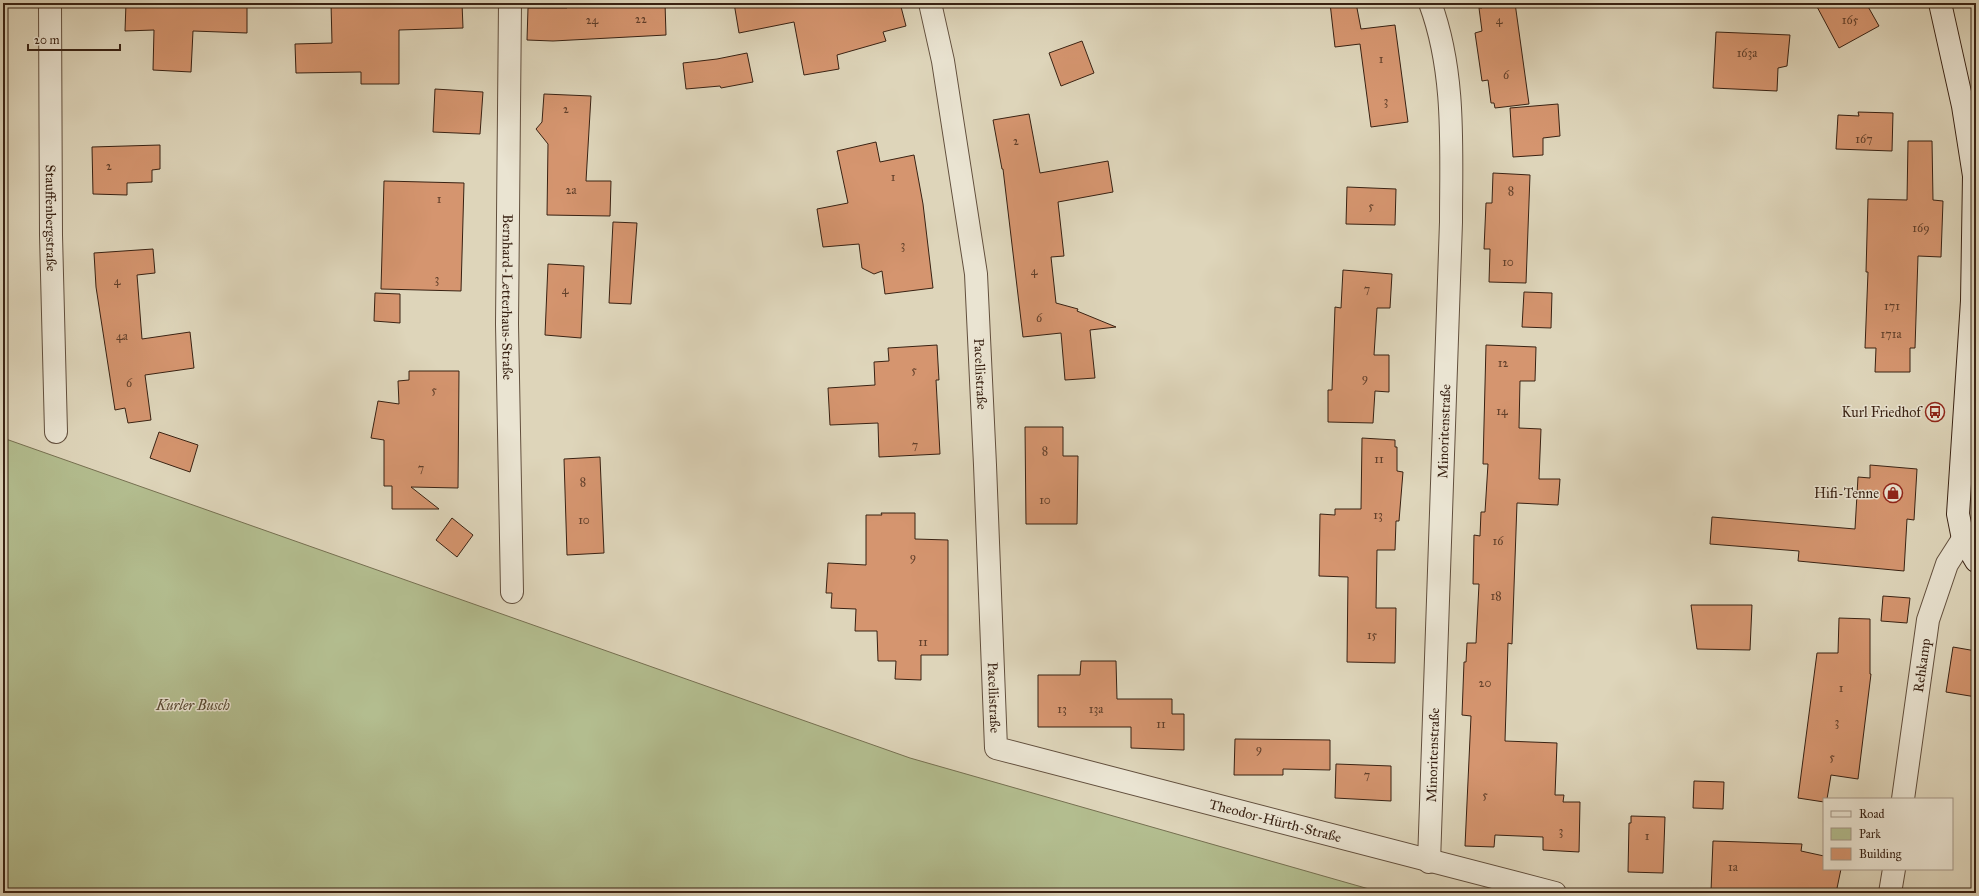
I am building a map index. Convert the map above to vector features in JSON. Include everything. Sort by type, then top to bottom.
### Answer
[{"type":"street","name":"Stauffenbergstraße","points":[[50,3],[51,242],[56,432]]},
{"type":"street","name":"Bernhard-Letterhaus-Straße","points":[[510,3],[507,324],[512,592]]},
{"type":"street","name":"Pacellistraße","points":[[930,3],[943,62],[976,274],[996,748]]},
{"type":"street","name":"Minoritenstraße","points":[[1429,862],[1451,222],[1450,91],[1442,47],[1430,3]]},
{"type":"street","points":[[1940,3],[1963,106],[1974,176],[1972,301],[1958,487],[1958,514],[1963,539],[1976,561]]},
{"type":"street","name":"Rehkamp","points":[[1903,798],[1928,620],[1947,564],[1963,539]]},
{"type":"street","name":"Theodor-Hürth-Straße","points":[[996,748],[1429,862],[1555,893]]},
{"type":"street","points":[[1890,893],[1894,870]]},
{"type":"green space","name":"Kurler Busch","points":[[3,438],[910,758],[1383,893],[3,893]]},
{"type":"building","points":[[126,3],[247,3],[247,33],[193,31],[191,72],[153,70],[154,30],[125,31]]},
{"type":"building","points":[[331,3],[462,3],[463,28],[399,30],[399,84],[361,84],[361,72],[296,73],[295,44],[332,43]]},
{"type":"building","points":[[567,3],[665,3],[666,35],[553,41],[527,40],[528,8],[567,8]]},
{"type":"building","points":[[734,3],[900,3],[906,26],[883,32],[886,41],[837,55],[839,69],[804,75],[794,22],[739,33]]},
{"type":"building","points":[[1330,3],[1356,3],[1361,29],[1395,25],[1408,122],[1371,127],[1360,44],[1335,47]]},
{"type":"building","points":[[1481,3],[1515,3],[1529,104],[1495,108],[1494,103],[1491,103],[1488,80],[1482,81],[1475,33],[1482,31],[1479,8],[1482,8]]},
{"type":"building","points":[[1815,3],[1866,3],[1879,26],[1839,48]]},
{"type":"building","points":[[1716,32],[1790,35],[1787,66],[1778,68],[1777,91],[1713,88]]},
{"type":"building","points":[[1082,41],[1094,73],[1061,86],[1049,53]]},
{"type":"building","points":[[747,53],[753,82],[721,88],[720,86],[686,89],[683,63],[717,59]]},
{"type":"building","points":[[435,89],[483,92],[480,134],[433,132]]},
{"type":"building","points":[[544,94],[591,96],[586,181],[611,181],[610,216],[547,215],[548,144],[536,129],[542,122]]},
{"type":"building","points":[[1558,104],[1560,136],[1543,138],[1543,155],[1513,157],[1510,108]]},
{"type":"building","points":[[1858,112],[1893,113],[1892,151],[1836,149],[1838,115],[1859,116]]},
{"type":"building","points":[[1029,114],[1040,173],[1108,161],[1113,192],[1058,202],[1064,256],[1051,257],[1056,303],[1078,309],[1077,311],[1116,327],[1090,330],[1095,378],[1065,380],[1061,333],[1023,337],[1003,169],[993,120]]},
{"type":"building","points":[[1908,141],[1932,141],[1933,200],[1943,201],[1941,257],[1918,256],[1915,348],[1910,348],[1910,372],[1875,372],[1876,348],[1865,348],[1868,272],[1866,272],[1868,199],[1907,200]]},
{"type":"building","points":[[876,142],[880,162],[914,155],[923,204],[933,288],[885,294],[882,271],[874,274],[862,268],[859,244],[823,247],[817,209],[848,203],[837,151]]},
{"type":"building","points":[[160,145],[160,169],[152,170],[152,182],[127,183],[127,195],[93,194],[92,147]]},
{"type":"building","points":[[1493,173],[1530,175],[1526,283],[1489,282],[1490,249],[1484,249],[1486,203],[1492,203]]},
{"type":"building","points":[[384,181],[464,183],[461,291],[381,289]]},
{"type":"building","points":[[1347,187],[1396,189],[1395,225],[1346,224]]},
{"type":"building","points":[[613,222],[637,223],[631,304],[609,303]]},
{"type":"building","points":[[153,249],[155,273],[137,275],[142,339],[190,332],[194,368],[145,375],[151,420],[128,423],[125,408],[115,410],[96,287],[94,253]]},
{"type":"building","points":[[548,264],[584,266],[581,338],[545,335]]},
{"type":"building","points":[[1343,270],[1392,274],[1390,308],[1377,308],[1374,355],[1389,355],[1389,392],[1375,391],[1373,423],[1328,422],[1328,390],[1332,390],[1335,307],[1341,308]]},
{"type":"building","points":[[1524,292],[1552,293],[1551,328],[1522,327]]},
{"type":"building","points":[[375,293],[400,294],[400,323],[374,321]]},
{"type":"building","points":[[937,345],[939,380],[936,380],[940,454],[879,457],[878,423],[830,425],[828,388],[875,385],[874,362],[889,361],[888,348]]},
{"type":"building","points":[[1486,345],[1536,347],[1535,381],[1520,381],[1519,428],[1541,429],[1539,479],[1560,479],[1558,505],[1517,503],[1512,644],[1508,643],[1505,741],[1557,743],[1555,795],[1564,795],[1563,802],[1580,802],[1579,852],[1543,850],[1543,837],[1495,835],[1494,847],[1465,846],[1471,716],[1462,715],[1464,662],[1466,662],[1467,643],[1476,643],[1479,584],[1473,584],[1474,535],[1480,536],[1481,512],[1485,512],[1488,464],[1483,464]]},
{"type":"building","points":[[409,371],[459,371],[458,488],[411,487],[439,509],[392,509],[392,486],[384,486],[384,440],[371,438],[378,401],[399,404],[398,381],[409,380]]},
{"type":"building","points":[[1025,427],[1063,427],[1063,456],[1078,456],[1077,524],[1026,524]]},
{"type":"building","points":[[159,432],[198,445],[190,472],[150,458]]},
{"type":"building","points":[[1362,438],[1395,440],[1395,447],[1397,447],[1397,471],[1403,472],[1399,521],[1396,521],[1395,550],[1377,550],[1376,608],[1396,608],[1395,663],[1347,662],[1348,577],[1319,576],[1320,514],[1335,515],[1335,509],[1361,509]]},
{"type":"building","points":[[600,457],[604,553],[567,555],[564,459]]},
{"type":"building","points":[[1870,465],[1917,469],[1914,520],[1907,519],[1904,571],[1798,561],[1799,551],[1710,544],[1712,517],[1855,529],[1858,477],[1870,478]]},
{"type":"building","points":[[881,513],[915,513],[915,539],[948,540],[948,655],[921,655],[921,680],[895,679],[896,661],[878,661],[877,631],[855,631],[856,609],[831,608],[832,593],[826,593],[828,563],[866,565],[866,515],[882,515]]},
{"type":"building","points":[[452,518],[473,535],[457,557],[436,540]]},
{"type":"building","points":[[1883,596],[1910,598],[1907,623],[1881,621]]},
{"type":"building","points":[[1691,605],[1752,605],[1750,650],[1697,649]]},
{"type":"building","points":[[1839,618],[1870,619],[1871,674],[1858,779],[1831,775],[1827,798],[1823,798],[1823,802],[1798,798],[1817,653],[1838,653]]},
{"type":"building","points":[[1953,647],[1976,651],[1976,697],[1946,692]]},
{"type":"building","points":[[1081,661],[1116,661],[1117,699],[1172,699],[1172,714],[1184,714],[1184,750],[1131,748],[1131,727],[1038,727],[1038,675],[1080,675]]},
{"type":"building","points":[[1235,739],[1330,740],[1330,770],[1283,769],[1283,775],[1234,775]]},
{"type":"building","points":[[1336,764],[1391,766],[1391,801],[1335,798]]},
{"type":"building","points":[[1694,781],[1724,782],[1723,809],[1693,808]]},
{"type":"building","points":[[1631,816],[1665,817],[1663,873],[1628,872],[1629,823],[1631,823]]},
{"type":"building","points":[[1713,841],[1802,844],[1801,851],[1823,856],[1823,870],[1841,870],[1836,893],[1721,893],[1721,891],[1711,891]]},
{"type":"place","name":"Kurl Friedhof","points":[[1935,412]]},
{"type":"place","name":"Hifi-Tenne","points":[[1893,493]]}]
